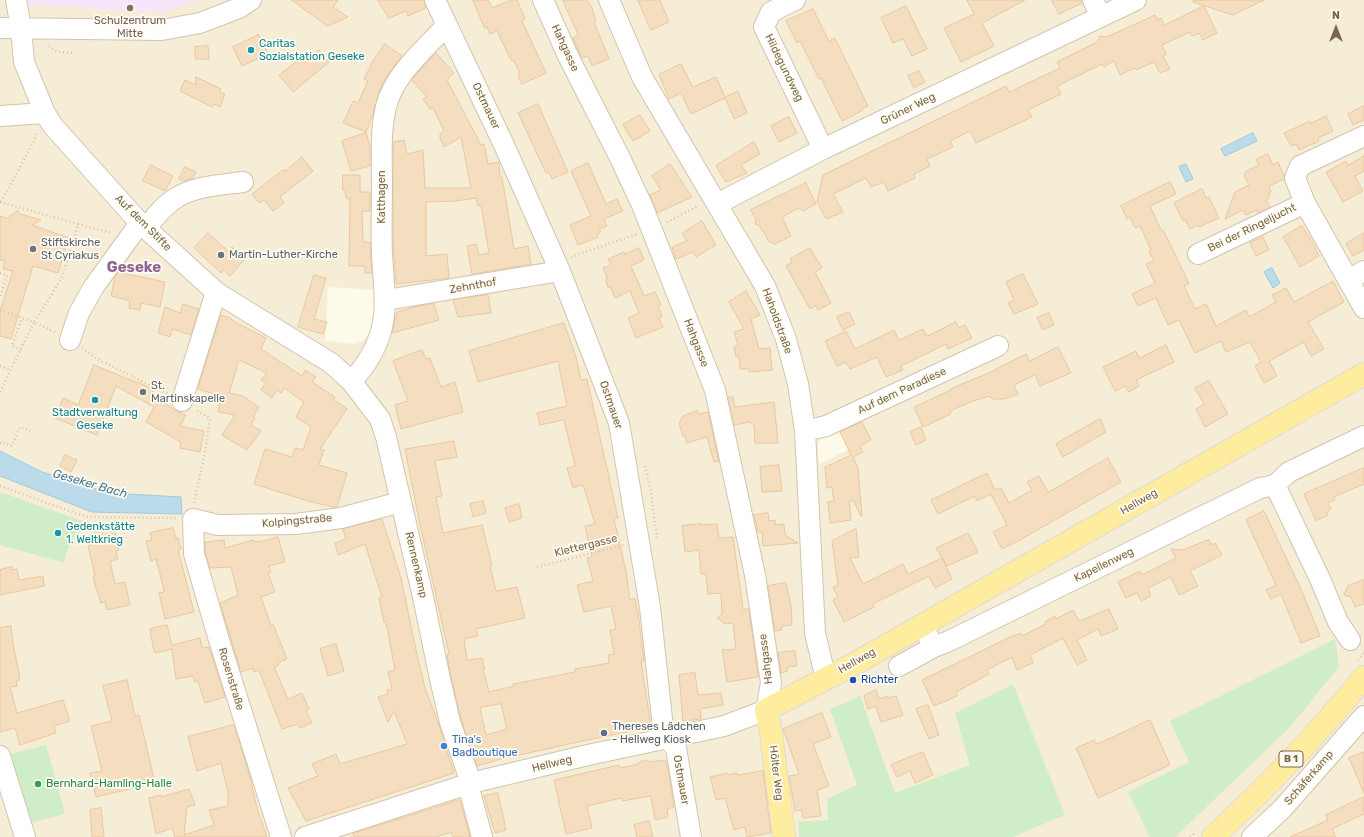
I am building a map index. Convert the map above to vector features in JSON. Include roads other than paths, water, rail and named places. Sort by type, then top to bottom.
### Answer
[{"type":"main road","name":"Hellweg","points":[[766,710],[922,625],[1364,374]]},
{"type":"main road","name":"B 1","points":[[1213,837],[1263,790],[1337,710],[1364,677]]},
{"type":"main road","name":"Hölter Weg","points":[[766,710],[771,733],[784,837]]},
{"type":"street","name":"Auf dem Stifte","points":[[16,0],[21,28],[24,62],[45,113],[53,126],[143,226],[216,292],[331,363]]},
{"type":"street","points":[[0,28],[162,30],[200,23],[239,8],[252,0]]},
{"type":"street","name":"Ostmauer","points":[[435,0],[504,145],[560,271],[619,423],[650,607],[663,728],[667,738],[676,748],[691,837]]},
{"type":"street","name":"Hahgasse","points":[[543,0],[568,56],[620,158],[642,205],[715,390],[755,575],[771,683],[766,710]]},
{"type":"street","name":"Haholdstraße","points":[[609,0],[642,77],[764,286],[786,339],[798,384],[805,431],[815,633],[827,678]]},
{"type":"street","name":"Hildegundweg","points":[[795,0],[771,12],[764,27],[823,150]]},
{"type":"street","name":"Grüner Weg","points":[[717,204],[1097,8],[1136,0]]},
{"type":"street","name":"Katthagen","points":[[351,381],[360,373],[374,350],[381,334],[386,300],[382,254],[382,145],[386,106],[395,85],[408,67],[447,25]]},
{"type":"street","points":[[0,116],[45,113]]},
{"type":"street","name":"Bei der Ringeljucht","points":[[1364,136],[1300,166],[1295,178],[1306,203],[1356,276],[1364,308]]},
{"type":"street","points":[[70,340],[79,314],[93,288],[127,241],[143,226],[176,198],[188,192],[243,182]]},
{"type":"street","name":"Bei der Ringeljucht","points":[[1198,254],[1306,203]]},
{"type":"street","name":"Zehnthof","points":[[386,300],[560,271]]},
{"type":"street","points":[[182,401],[216,292]]},
{"type":"street","name":"Auf dem Paradiese","points":[[805,431],[826,426],[998,346]]},
{"type":"street","name":"Rennenkamp","points":[[331,363],[351,381],[380,420],[386,437],[423,596],[450,722],[470,784],[482,837]]},
{"type":"street","name":"Kapellenweg","points":[[899,666],[934,646],[949,641],[1260,488],[1275,485],[1289,472],[1364,436]]},
{"type":"street","points":[[1275,485],[1316,571],[1338,622],[1350,640]]},
{"type":"street","name":"Kolpingstraße","points":[[192,519],[218,525],[296,524],[341,518],[401,502]]},
{"type":"street","name":"Rosenstraße","points":[[192,519],[194,554],[282,837]]},
{"type":"street","points":[[922,625],[934,646]]},
{"type":"street","name":"Hellweg","points":[[305,837],[325,834],[470,784],[588,755],[724,726],[766,710]]},
{"type":"street","name":"Schäferkamp","points":[[1252,837],[1282,808],[1364,716]]},
{"type":"street","points":[[0,756],[25,837]]},
{"type":"water","points":[[1253,133],[1257,141],[1225,156],[1221,149]]},
{"type":"water","points":[[1186,164],[1193,179],[1186,182],[1179,167]]},
{"type":"water","points":[[1272,268],[1280,283],[1273,288],[1264,272]]},
{"type":"water","points":[[0,451],[42,472],[109,493],[181,497],[182,514],[92,512],[0,476]]},
{"type":"place","name":"Schulzentrum Mitte","points":[[130,8]]},
{"type":"place","name":"Caritas Sozialstation Geseke","points":[[251,50]]},
{"type":"place","name":"Stiftskirche St Cyriakus","points":[[33,249]]},
{"type":"place","name":"Martin-Luther-Kirche","points":[[221,255]]},
{"type":"place","name":"St. Martinskapelle","points":[[143,392]]},
{"type":"place","name":"Stadtverwaltung Geseke","points":[[95,400]]},
{"type":"place","name":"Gedenkstätte 1. Weltkrieg","points":[[58,533]]},
{"type":"place","name":"Richter","points":[[853,680]]},
{"type":"place","name":"Thereses Lädchen - Hellweg Kiosk","points":[[604,733]]},
{"type":"place","name":"Tina's Badboutique","points":[[444,746]]},
{"type":"place","name":"Bernhard-Hamling-Halle","points":[[38,784]]},
{"type":"district","name":"Geseke","points":[[134,268]]},
{"type":"water label","name":"Geseker Bach","points":[[90,484]]}]
